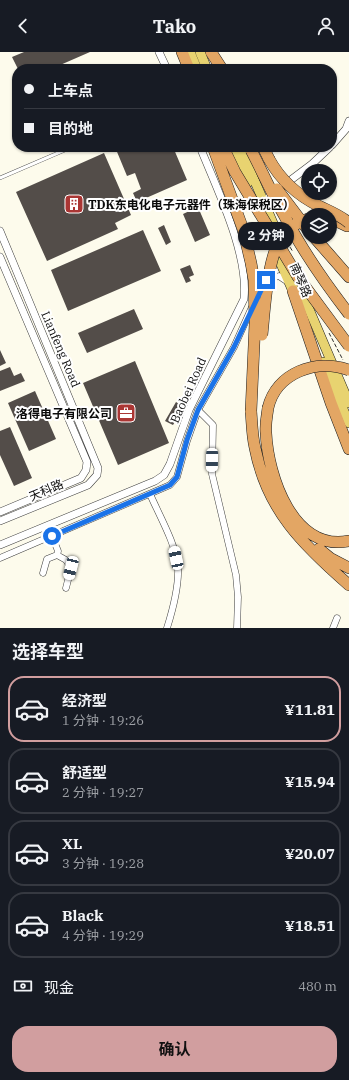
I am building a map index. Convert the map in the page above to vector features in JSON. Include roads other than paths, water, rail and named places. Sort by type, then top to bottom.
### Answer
[{"type":"highway","points":[[210,52],[214,64]]},
{"type":"highway","points":[[210,52],[218,64]]},
{"type":"highway","points":[[185,54],[187,64]]},
{"type":"highway","points":[[215,152],[241,223],[249,252],[253,275],[256,323],[253,429],[254,446],[262,476],[276,506],[285,520],[307,547],[349,585]]},
{"type":"highway","points":[[225,152],[298,277],[349,346]]},
{"type":"highway","points":[[253,152],[294,232],[314,265],[349,314]]},
{"type":"highway","points":[[254,152],[284,199],[301,221]]},
{"type":"highway","points":[[266,152],[280,177],[292,188],[306,199],[340,216],[349,223]]},
{"type":"highway","points":[[337,221],[349,228]]},
{"type":"highway","points":[[253,411],[273,255],[278,241],[288,230],[301,223]]},
{"type":"highway","points":[[320,244],[349,277]]},
{"type":"highway","points":[[291,287],[330,403],[349,449]]},
{"type":"highway","points":[[349,370],[335,366],[314,367],[302,370],[287,377],[271,397],[268,408],[266,429],[270,463],[281,494],[297,521],[308,536],[324,553],[336,562],[349,568]]},
{"type":"highway","points":[[297,521],[313,536],[324,541],[349,541]]},
{"type":"main road","points":[[200,52],[205,64]]},
{"type":"main road","points":[[185,54],[194,64]]},
{"type":"main road","name":"南琴路","points":[[233,152],[349,423]]},
{"type":"main road","name":"南琴路","points":[[242,152],[349,403]]},
{"type":"street","points":[[159,52],[164,64]]},
{"type":"street","points":[[337,139],[346,129],[349,120]]},
{"type":"street","name":"Baobei Road","points":[[0,545],[155,481],[164,475],[170,464],[189,410],[244,299],[244,274],[233,233],[221,198],[202,152]]},
{"type":"street","points":[[263,201],[317,160],[325,152]]},
{"type":"street","name":"Lianfeng Road","points":[[0,231],[95,458],[98,468],[97,475]]},
{"type":"street","points":[[0,558],[170,485],[177,477],[187,440],[198,410],[234,347],[277,254]]},
{"type":"street","name":"Lianfeng Road","points":[[0,257],[87,462],[86,470],[81,478],[0,512]]},
{"type":"street","points":[[0,278],[17,271]]},
{"type":"street","points":[[266,280],[279,276],[291,287]]},
{"type":"street","points":[[198,410],[213,425],[212,474],[236,575],[238,597],[237,628]]},
{"type":"street","name":"天科路","points":[[0,521],[88,485],[97,475]]},
{"type":"street","points":[[150,494],[174,549],[178,567],[177,588],[167,628]]},
{"type":"street","points":[[52,536],[58,551],[57,555]]},
{"type":"street","points":[[43,573],[47,559],[57,555]]},
{"type":"street","points":[[57,555],[66,560],[71,568],[66,588]]},
{"type":"street","points":[[333,628],[337,618]]},
{"type":"lane","points":[[0,178],[60,152]]},
{"type":"place","name":"TDK东电化电子元器件（珠海保税区）","points":[[74,204]]},
{"type":"place","name":"洛得电子有限公司","points":[[126,413]]}]
